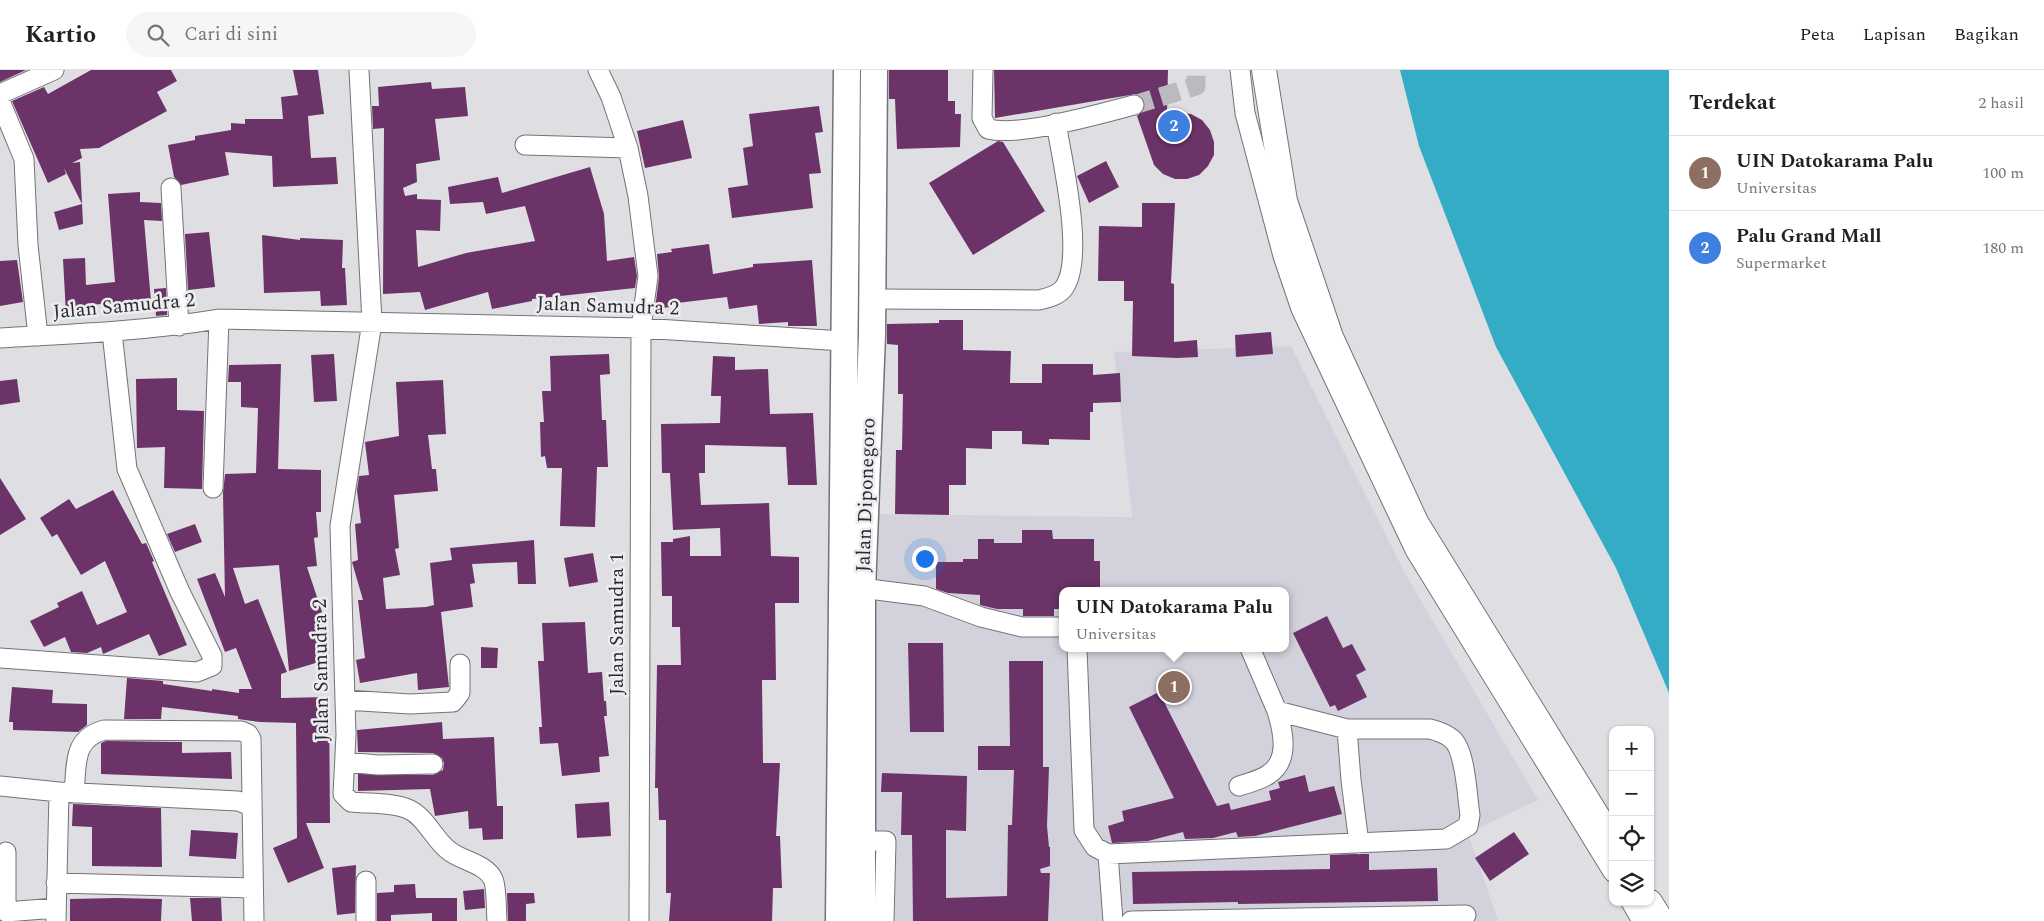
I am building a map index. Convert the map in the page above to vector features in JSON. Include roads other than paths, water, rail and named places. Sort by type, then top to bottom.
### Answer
[{"type":"highway","name":"Jalan Diponegoro","points":[[839,921],[847,70]]},
{"type":"highway","name":"Jalan Diponegoro","points":[[862,921],[862,591],[872,299],[874,70]]},
{"type":"main road","points":[[1264,70],[1285,201],[1331,337],[1416,522],[1609,836]]},
{"type":"main road","points":[[1653,906],[1662,921]]},
{"type":"street","points":[[0,94],[54,70]]},
{"type":"street","name":"Jalan Samudra 2","points":[[360,70],[372,322],[340,526],[345,700],[343,789],[347,801],[392,806],[415,813],[438,841],[450,852],[485,870],[494,880],[497,921]]},
{"type":"street","name":"Jalan Samudra 1","points":[[598,70],[611,97],[628,148],[638,196],[648,276],[641,328],[639,921]]},
{"type":"street","points":[[982,70],[982,118],[988,129],[999,132],[1056,123],[1134,105]]},
{"type":"street","points":[[1240,70],[1245,113],[1283,256],[1301,309],[1415,550],[1609,865]]},
{"type":"street","points":[[0,101],[24,159],[28,245],[38,336]]},
{"type":"street","points":[[872,299],[1038,300],[1062,291],[1067,282],[1073,261],[1071,245],[1073,224],[1056,123]]},
{"type":"street","points":[[525,145],[628,148]]},
{"type":"street","points":[[171,188],[180,326]]},
{"type":"street","points":[[213,488],[219,319]]},
{"type":"street","name":"Jalan Samudra 2","points":[[0,338],[112,332],[180,326],[219,319],[641,328],[844,341]]},
{"type":"street","points":[[0,658],[197,672],[212,666],[212,656],[180,592],[127,469],[112,332]]},
{"type":"street","points":[[862,591],[869,589],[924,596],[981,617],[1022,627],[1059,627]]},
{"type":"street","points":[[1077,652],[1084,830],[1095,847],[1108,854],[1446,839],[1468,826],[1470,815],[1460,750],[1453,740],[1442,732],[1430,729],[1348,729],[1277,711]]},
{"type":"street","points":[[1239,786],[1268,775],[1275,769],[1283,746],[1283,734],[1277,711],[1252,652]]},
{"type":"street","points":[[345,700],[410,704],[453,702],[460,693],[460,664]]},
{"type":"street","points":[[1348,729],[1351,780],[1359,844]]},
{"type":"street","points":[[6,852],[6,912],[56,914],[56,883],[67,793],[78,751],[84,741],[92,734],[104,730],[241,731],[248,734],[251,739],[254,921]]},
{"type":"street","points":[[345,762],[378,765],[433,764]]},
{"type":"street","points":[[0,786],[67,793],[238,802],[251,806]]},
{"type":"street","points":[[863,841],[886,841],[884,921]]},
{"type":"street","points":[[1108,854],[1113,921]]},
{"type":"street","points":[[366,881],[366,921]]},
{"type":"street","points":[[56,883],[253,888]]},
{"type":"street","points":[[1633,906],[1642,921]]},
{"type":"street","points":[[1131,921],[1466,914]]},
{"type":"water","points":[[1400,70],[1669,70],[1669,693],[1616,568],[1496,347],[1419,146]]},
{"type":"tunnel","points":[[1134,105],[1196,86],[1196,70]]},
{"type":"place","name":"Palu Grand Mall","points":[[1174,126]]},
{"type":"place","name":"UIN Datokarama Palu","points":[[1174,687]]}]
